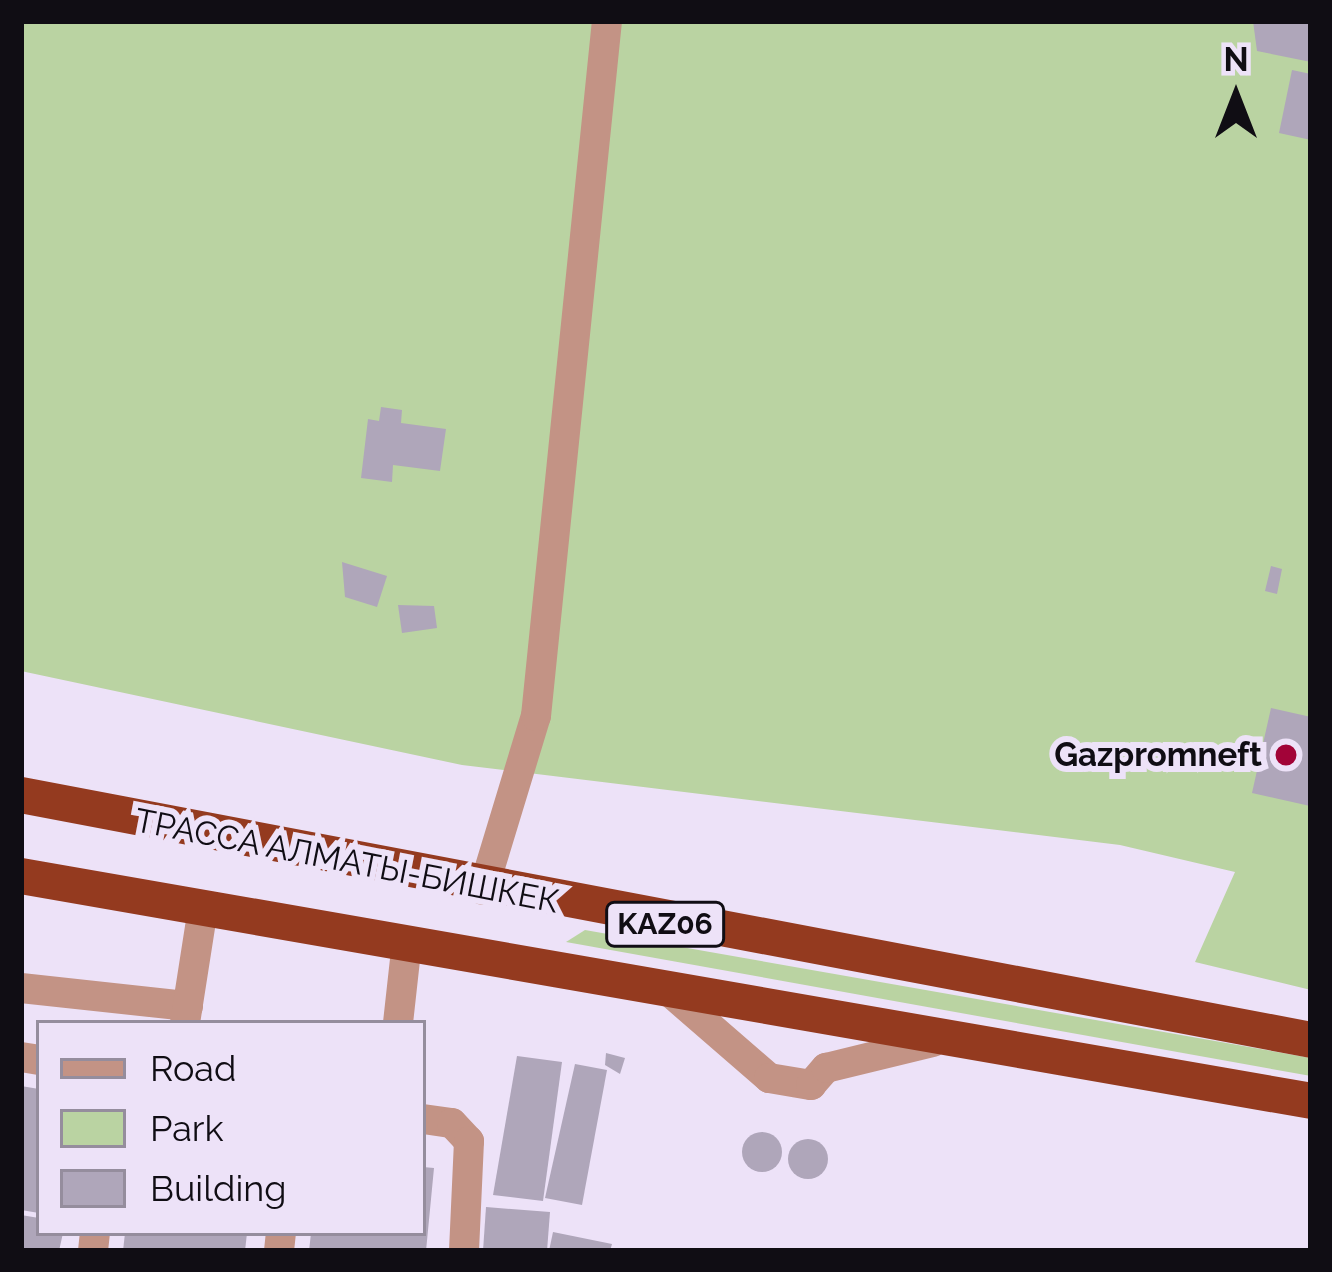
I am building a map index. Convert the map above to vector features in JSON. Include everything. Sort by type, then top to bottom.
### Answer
[{"type":"highway","name":"ТРАССА АЛМАТЫ-БИШКЕК","points":[[21,795],[483,890],[1311,1040]]},
{"type":"highway","name":"ТРАССА АЛМАТЫ-БИШКЕК","points":[[21,876],[1311,1101]]},
{"type":"street","points":[[483,890],[536,716],[607,21]]},
{"type":"street","points":[[21,988],[187,1015],[203,908]]},
{"type":"street","points":[[398,1020],[406,942]]},
{"type":"street","points":[[655,985],[694,1005],[769,1078],[811,1085],[826,1068],[900,1045],[964,1039]]},
{"type":"street","points":[[426,1119],[452,1123],[469,1141],[464,1251]]},
{"type":"green space","points":[[21,21],[1311,21],[1311,990],[1195,962],[1235,872],[1120,845],[462,765],[21,671]]},
{"type":"green space","points":[[585,930],[1311,1058],[1311,1076],[566,942]]},
{"type":"building","points":[[1253,21],[1311,21],[1311,62],[1257,51]]},
{"type":"building","points":[[1292,70],[1311,74],[1311,140],[1279,133]]},
{"type":"building","points":[[381,407],[402,410],[401,423],[446,429],[440,471],[393,465],[392,482],[361,478],[368,419],[379,421]]},
{"type":"building","points":[[342,562],[387,576],[377,607],[345,597]]},
{"type":"building","points":[[1271,566],[1282,569],[1277,594],[1265,591]]},
{"type":"building","points":[[398,605],[434,606],[437,628],[402,633]]},
{"type":"building","name":"Gazpromneft","points":[[1271,708],[1311,717],[1310,806],[1252,793]]},
{"type":"building","points":[[606,1053],[625,1058],[620,1074],[605,1065]]},
{"type":"building","points":[[517,1056],[562,1062],[543,1201],[493,1195]]},
{"type":"building","points":[[575,1064],[607,1070],[582,1205],[545,1198]]},
{"type":"building","points":[[21,1086],[36,1088],[36,1212],[21,1210]]},
{"type":"building","points":[[762,1132],[776,1138],[782,1152],[776,1166],[762,1172],[748,1166],[742,1152],[748,1138]]},
{"type":"building","points":[[808,1139],[822,1145],[828,1159],[822,1173],[808,1179],[794,1173],[788,1159],[794,1145]]},
{"type":"building","points":[[426,1167],[434,1168],[426,1251],[309,1251],[311,1236],[426,1236]]},
{"type":"building","points":[[486,1207],[550,1212],[547,1251],[483,1251]]},
{"type":"building","points":[[21,1215],[36,1218],[36,1236],[62,1236],[59,1251],[21,1251]]},
{"type":"building","points":[[553,1232],[612,1244],[610,1251],[549,1251]]},
{"type":"building","points":[[125,1236],[247,1236],[245,1251],[123,1251]]},
{"type":"place","name":"Gazpromneft","points":[[1286,755]]}]
